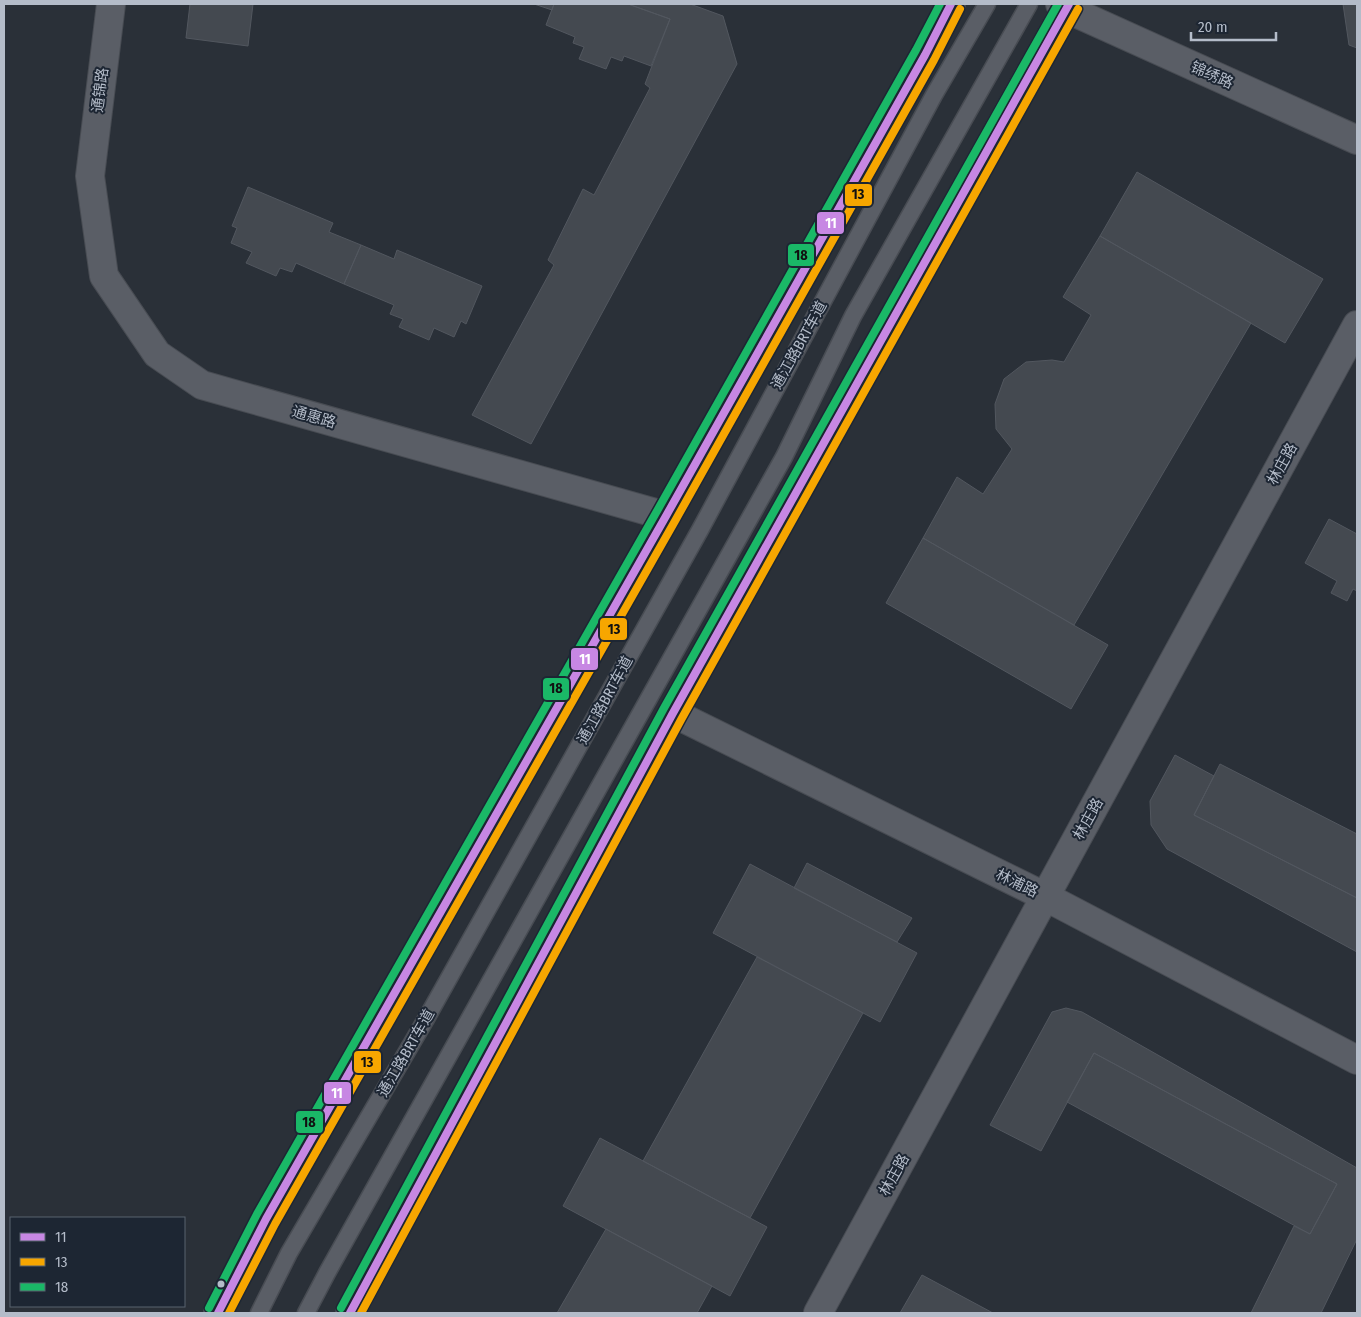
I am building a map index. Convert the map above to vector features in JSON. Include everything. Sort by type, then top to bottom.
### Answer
[{"type":"main road","points":[[218,1313],[266,1219],[926,55],[951,4]]},
{"type":"main road","points":[[350,1313],[673,713],[1065,5]]},
{"type":"street","name":"通锦路","points":[[90,176],[111,4]]},
{"type":"street","name":"锦绣路","points":[[1039,4],[1065,5],[1357,140]]},
{"type":"street","name":"通惠路","points":[[90,176],[104,276],[157,354],[202,385],[666,516]]},
{"type":"street","name":"林庄路","points":[[818,1313],[1357,325]]},
{"type":"street","name":"林浦路","points":[[673,713],[1046,897],[1357,1060]]},
{"type":"lane","name":"通江路BRT车道","points":[[259,1313],[289,1253],[426,1020],[695,539],[915,130],[987,4]]},
{"type":"lane","points":[[306,1313],[770,482],[853,316],[1030,4]]},
{"type":"building","points":[[190,4],[253,4],[248,46],[186,38]]},
{"type":"building","points":[[534,4],[554,4],[552,10]]},
{"type":"building","points":[[554,4],[628,4],[670,19],[651,66],[624,56],[622,61],[611,57],[606,69],[579,59],[584,47],[573,43],[575,37],[546,25]]},
{"type":"building","points":[[628,4],[690,4],[723,16],[737,64],[531,444],[472,415],[554,265],[548,260],[583,189],[594,195],[650,88],[645,84],[670,19]]},
{"type":"building","points":[[1343,4],[1357,4],[1357,48],[1349,45]]},
{"type":"building","points":[[1137,172],[1323,279],[1285,343],[1100,236]]},
{"type":"building","points":[[248,187],[333,223],[329,232],[361,245],[344,284],[296,263],[292,272],[280,268],[276,276],[246,263],[252,252],[231,243],[237,228],[232,226]]},
{"type":"building","points":[[1100,236],[1251,323],[1074,625],[923,538],[957,477],[983,494],[1012,449],[996,429],[995,404],[1004,379],[1026,362],[1052,360],[1064,362],[1091,315],[1063,297]]},
{"type":"building","points":[[361,245],[394,259],[397,250],[482,286],[466,324],[461,321],[454,337],[434,328],[429,340],[399,327],[403,319],[390,314],[394,305],[344,284]]},
{"type":"building","points":[[1329,519],[1357,534],[1357,591],[1353,589],[1347,601],[1331,593],[1337,581],[1305,563]]},
{"type":"building","points":[[923,538],[1108,645],[1071,709],[886,603]]},
{"type":"building","points":[[1175,755],[1214,776],[1194,815],[1357,898],[1357,952],[1167,849],[1151,825],[1150,801]]},
{"type":"building","points":[[1220,764],[1357,834],[1357,898],[1194,815]]},
{"type":"building","points":[[807,863],[912,918],[897,942],[794,888]]},
{"type":"building","points":[[750,864],[917,953],[880,1022],[713,933]]},
{"type":"building","points":[[757,957],[863,1013],[750,1218],[643,1161]]},
{"type":"building","points":[[1066,1008],[1082,1012],[1357,1168],[1357,1239],[1321,1313],[1251,1313],[1294,1226],[1310,1234],[1337,1184],[1094,1053],[1041,1151],[990,1125],[1052,1012]]},
{"type":"building","points":[[1094,1053],[1337,1184],[1310,1234],[1067,1102]]},
{"type":"building","points":[[600,1138],[767,1227],[730,1296],[563,1206]]},
{"type":"building","points":[[606,1229],[712,1286],[697,1313],[557,1313]]},
{"type":"building","points":[[922,1275],[993,1313],[900,1313]]},
{"type":"transit line","name":"18","points":[[209,1308],[257,1214],[657,511],[940,4]]},
{"type":"transit line","name":"11","points":[[218,1313],[266,1219],[666,516],[925,55],[951,4]]},
{"type":"transit line","name":"18","points":[[341,1308],[664,708],[1058,4]]},
{"type":"transit line","name":"11","points":[[350,1313],[673,713],[1069,4]]},
{"type":"transit line","name":"13","points":[[229,1313],[275,1224],[675,521],[934,60],[960,9]]},
{"type":"transit line","name":"13","points":[[361,1313],[682,718],[1078,9]]}]
